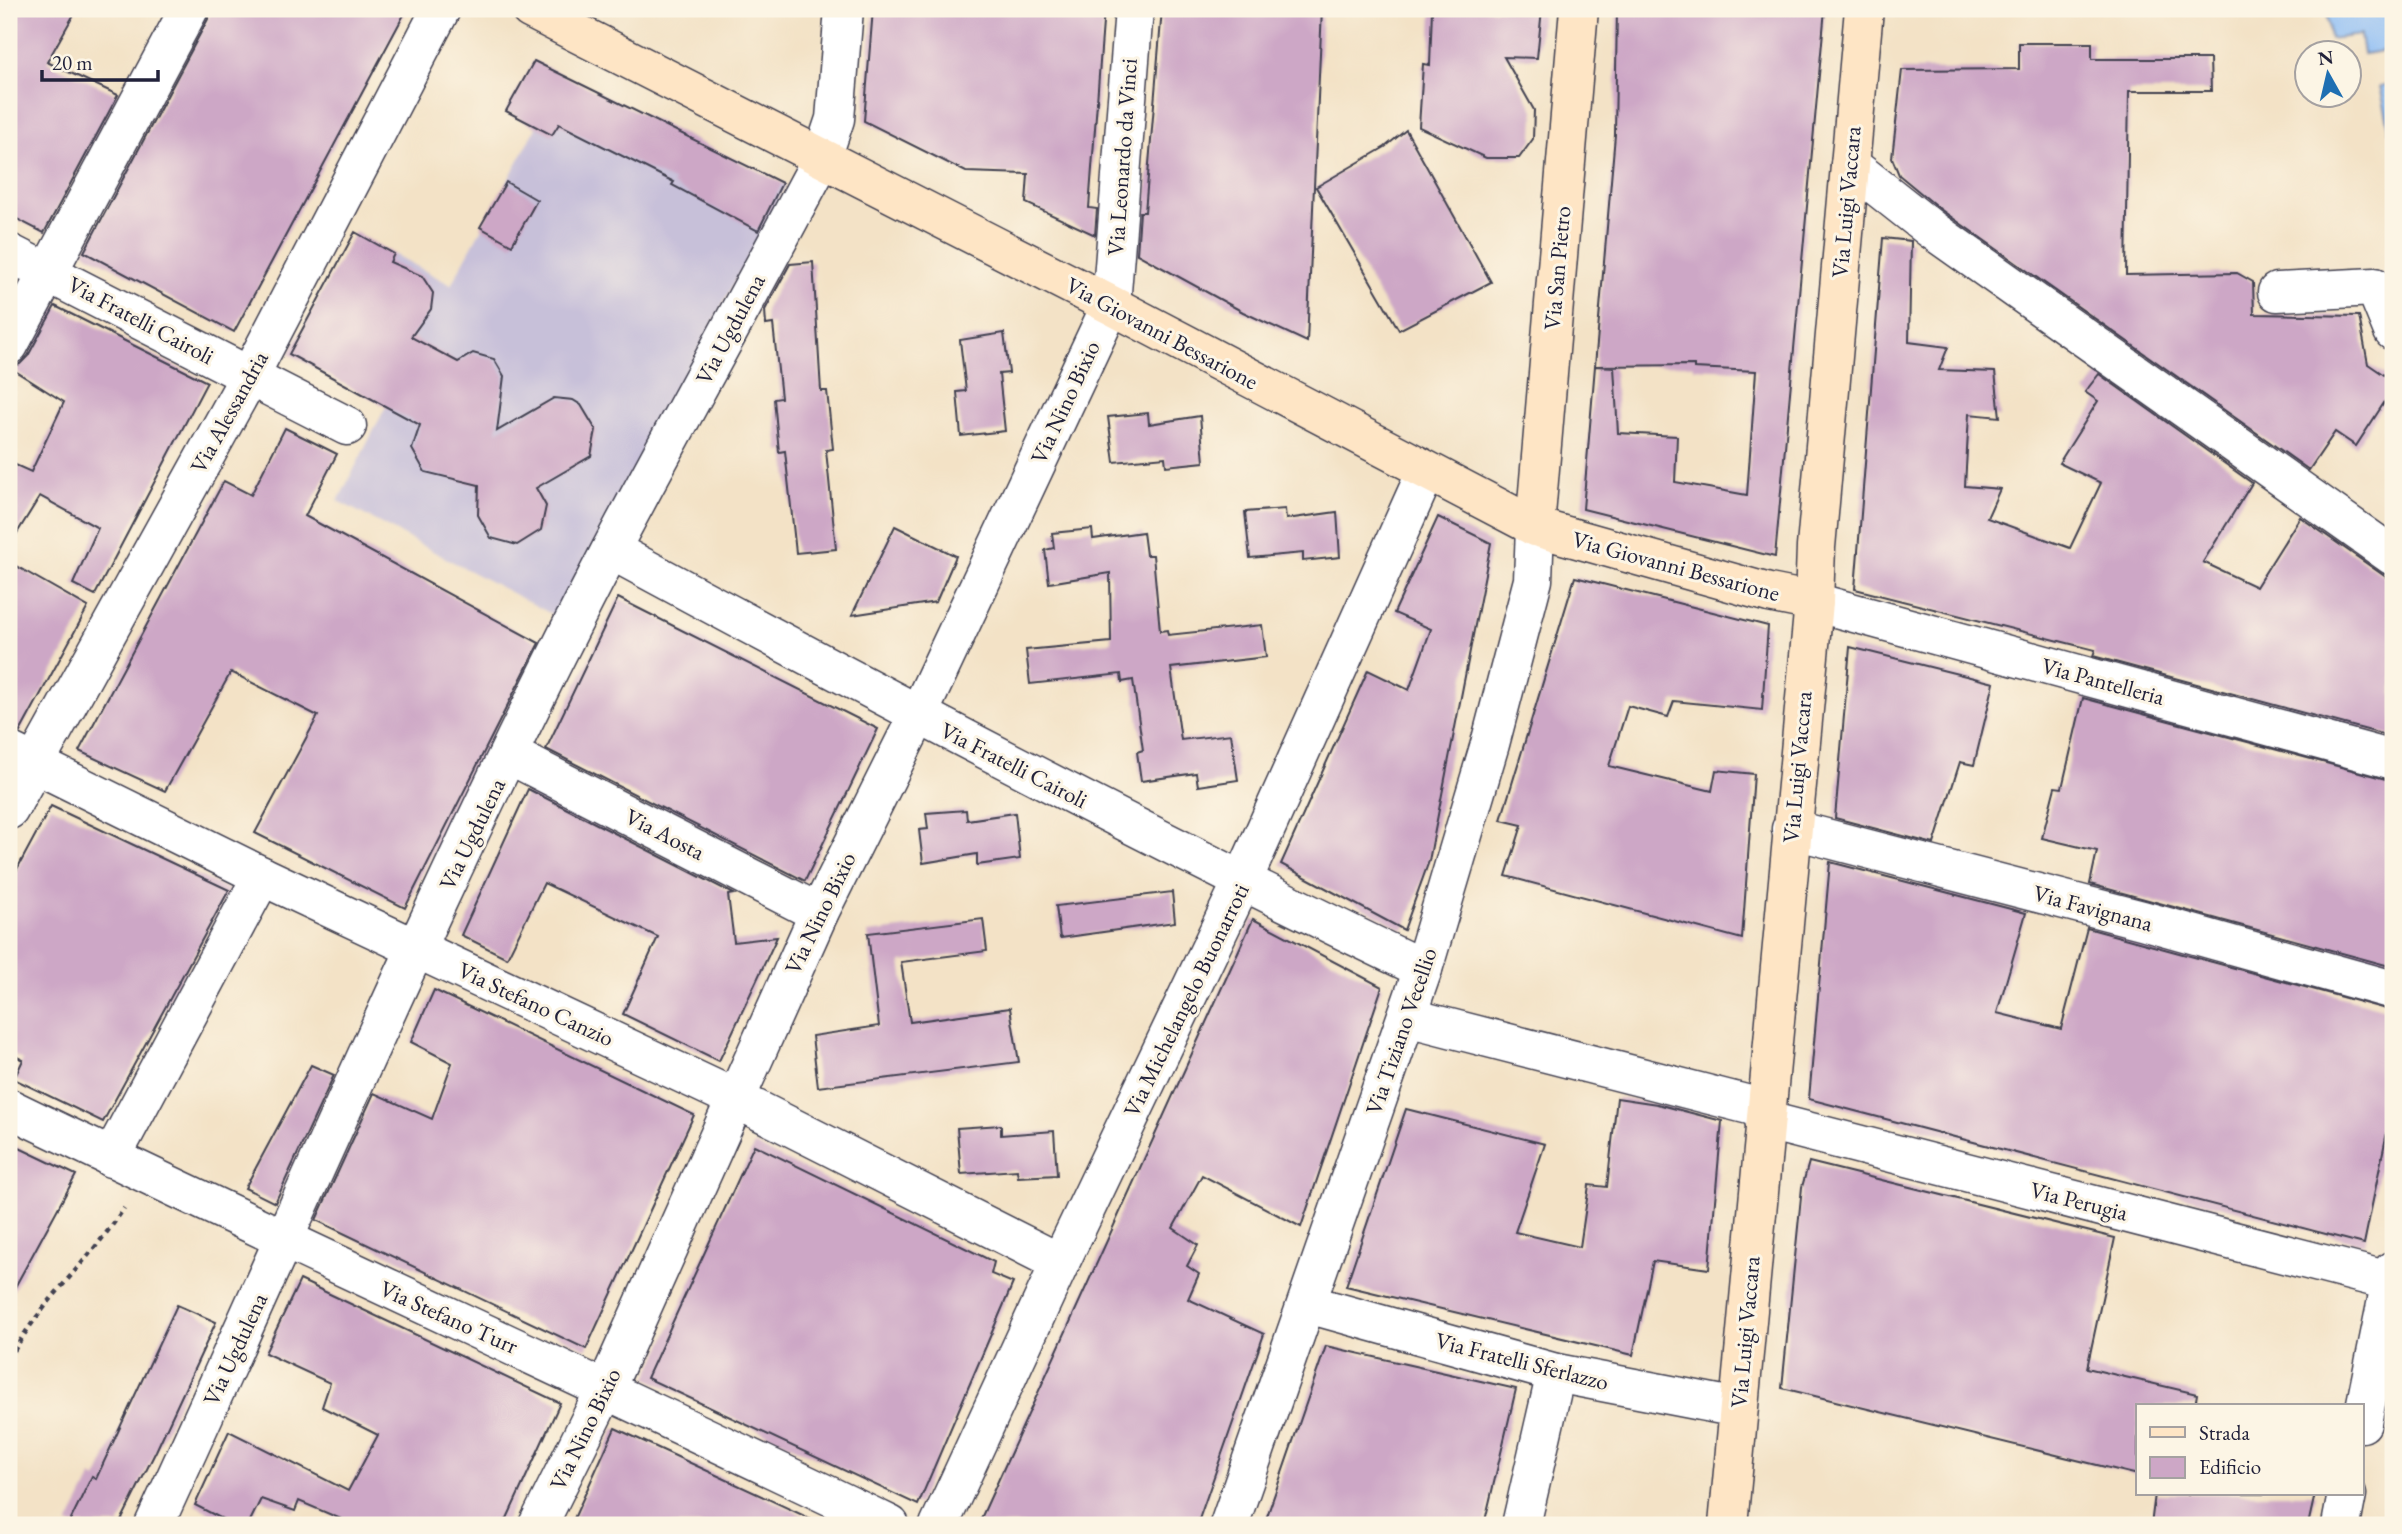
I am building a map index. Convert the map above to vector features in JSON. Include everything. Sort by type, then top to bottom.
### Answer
[{"type":"main road","name":"Via San Pietro","points":[[1535,527],[1579,9]]},
{"type":"main road","name":"Via Luigi Vaccara","points":[[1728,1525],[1814,603],[1817,534],[1864,9]]},
{"type":"main road","name":"Via Giovanni Bessarione","points":[[542,12],[1535,527],[1769,593],[1814,603]]},
{"type":"street","points":[[9,345],[189,9]]},
{"type":"street","name":"Via Alessandria","points":[[9,810],[21,757],[249,377],[441,9]]},
{"type":"street","name":"Via Ugdulena","points":[[154,1525],[417,948],[510,755],[611,550],[822,159],[835,119],[844,9]]},
{"type":"street","name":"Via Leonardo da Vinci","points":[[1111,305],[1134,9]]},
{"type":"street","points":[[1850,165],[1931,229],[2393,556]]},
{"type":"street","name":"Via Fratelli Cairoli","points":[[9,253],[347,426]]},
{"type":"street","points":[[2277,292],[2375,287],[2393,331]]},
{"type":"street","name":"Via Nino Bixio","points":[[538,1525],[607,1388],[734,1098],[819,913],[918,715],[1111,305]]},
{"type":"street","name":"Via Michelangelo Buonarroti","points":[[939,1525],[1060,1263],[1242,882],[1426,472]]},
{"type":"street","name":"Via Tiziano Vecellio","points":[[1229,1525],[1423,969],[1490,744],[1533,580],[1535,527]]},
{"type":"street","name":"Via Fratelli Cairoli","points":[[611,550],[918,715],[1242,882],[1423,969]]},
{"type":"street","name":"Via Pantelleria","points":[[1814,603],[2393,760]]},
{"type":"street","name":"Via Aosta","points":[[510,755],[819,913]]},
{"type":"street","name":"Via Stefano Canzio","points":[[21,757],[262,876],[734,1098],[1060,1263]]},
{"type":"street","name":"Via Favignana","points":[[1791,829],[2142,920],[2393,990]]},
{"type":"street","points":[[128,1166],[262,876]]},
{"type":"street","name":"Via Perugia","points":[[1407,1017],[2392,1278]]},
{"type":"street","name":"Via Stefano Turr","points":[[9,1108],[285,1242],[607,1388],[890,1525]]},
{"type":"street","points":[[2364,1413],[2392,1278]]},
{"type":"street","name":"Via Fratelli Sferlazzo","points":[[1308,1304],[1556,1373],[1738,1408]]},
{"type":"street","points":[[1521,1525],[1556,1373]]},
{"type":"street","points":[[2341,1525],[2347,1496]]},
{"type":"path","points":[[9,1360],[20,1338],[107,1235],[128,1166]]},
{"type":"shaded area","points":[[534,61],[786,185],[557,617],[338,501],[419,341],[362,310],[394,254],[451,285],[536,127],[506,111]]},
{"type":"water","points":[[2326,9],[2393,9],[2393,130],[2390,131],[2380,86],[2390,84],[2384,51],[2364,54],[2364,38],[2360,38],[2360,35],[2330,38]]},
{"type":"building","points":[[9,9],[77,9],[47,62],[118,95],[44,233],[9,215]]},
{"type":"building","points":[[211,9],[407,9],[234,332],[84,252]]},
{"type":"building","points":[[873,9],[1104,9],[1089,208],[1097,209],[1095,235],[1026,203],[1028,174],[966,172],[864,121]]},
{"type":"building","points":[[1162,9],[1322,9],[1307,342],[1243,312],[1137,254],[1140,212],[1145,212]]},
{"type":"building","points":[[1432,9],[1542,9],[1537,58],[1504,57],[1534,110],[1533,139],[1519,158],[1486,158],[1419,127],[1423,64],[1430,65]]},
{"type":"building","points":[[1617,9],[1825,9],[1775,557],[1583,509],[1595,366],[1615,135]],"holes":[[[1694,365],[1694,368],[1756,371],[1747,495],[1675,482],[1677,436],[1618,433],[1614,367],[1595,366]]]},
{"type":"building","points":[[2019,43],[2092,43],[2092,59],[2210,59],[2211,91],[2129,91],[2126,275],[2237,273],[2253,282],[2254,314],[2359,316],[2368,364],[2393,381],[2393,389],[2356,446],[2335,432],[2309,470],[1940,209],[1899,175],[1892,158],[1902,70],[2019,69]]},
{"type":"building","points":[[534,61],[782,183],[758,231],[672,185],[674,182],[559,124],[552,135],[506,111]]},
{"type":"building","points":[[1406,130],[1491,282],[1399,330],[1316,187],[1385,147]]},
{"type":"building","points":[[506,182],[537,200],[512,245],[480,227]]},
{"type":"building","points":[[355,232],[394,254],[390,262],[422,276],[433,293],[431,309],[411,337],[458,362],[473,353],[494,359],[504,376],[497,431],[554,398],[573,400],[581,405],[596,430],[591,456],[536,488],[546,506],[541,530],[517,545],[491,538],[478,515],[479,485],[425,472],[412,449],[420,425],[289,354]]},
{"type":"building","points":[[1883,238],[1911,241],[1909,342],[1948,347],[1939,370],[1995,372],[2000,417],[1969,414],[1965,486],[2000,489],[1987,518],[2070,548],[2101,483],[2059,463],[2098,401],[2085,392],[2099,374],[2252,483],[2203,562],[2256,587],[2300,517],[2393,582],[2393,737],[2093,656],[2095,650],[1855,589]]},
{"type":"building","points":[[813,262],[821,391],[827,391],[833,449],[826,450],[836,549],[796,553],[785,451],[779,452],[774,399],[781,398],[773,324],[766,325],[765,310],[790,264]]},
{"type":"building","points":[[55,306],[207,382],[95,595],[73,584],[98,528],[40,496],[9,546],[9,462],[31,472],[64,402],[9,367],[20,364],[28,356]]},
{"type":"building","points":[[1004,333],[1009,373],[999,374],[1005,431],[961,436],[957,392],[966,391],[960,340]]},
{"type":"building","points":[[1148,413],[1149,424],[1200,416],[1204,462],[1166,466],[1165,457],[1114,462],[1108,417]]},
{"type":"building","points":[[285,428],[337,454],[305,516],[539,643],[405,908],[255,833],[318,716],[231,672],[165,791],[79,751],[224,481],[251,495]]},
{"type":"building","points":[[1285,509],[1286,519],[1337,512],[1340,557],[1303,561],[1303,553],[1250,558],[1245,512]]},
{"type":"building","points":[[1438,517],[1491,543],[1429,861],[1404,930],[1281,864],[1368,670],[1409,690],[1431,629],[1394,613]]},
{"type":"building","points":[[895,526],[956,556],[936,602],[852,615]]},
{"type":"building","points":[[1092,529],[1093,539],[1143,532],[1146,555],[1153,555],[1160,631],[1167,630],[1168,635],[1262,625],[1266,657],[1171,668],[1181,740],[1231,734],[1238,780],[1198,786],[1196,773],[1141,781],[1137,752],[1143,750],[1133,680],[1122,682],[1121,674],[1030,684],[1026,650],[1111,642],[1110,573],[1049,583],[1045,550],[1054,548],[1052,533]]},
{"type":"building","points":[[9,562],[88,607],[20,732],[9,729]]},
{"type":"building","points":[[1575,577],[1768,626],[1762,710],[1674,701],[1668,717],[1628,706],[1609,766],[1712,791],[1716,770],[1754,774],[1742,939],[1506,876],[1522,825],[1501,820]]},
{"type":"building","points":[[618,598],[878,729],[805,881],[546,749]]},
{"type":"building","points":[[1850,647],[1994,683],[1974,765],[1960,762],[1934,844],[1835,818]]},
{"type":"building","points":[[2083,698],[2393,781],[2393,967],[2090,884],[2097,851],[2042,838],[2055,787],[2062,788]]},
{"type":"building","points":[[528,789],[734,894],[728,895],[734,942],[777,937],[719,1061],[623,1014],[658,937],[544,883],[507,958],[461,935]]},
{"type":"building","points":[[51,806],[229,890],[103,1122],[14,1079],[23,1060],[9,1053],[9,884]]},
{"type":"building","points":[[966,810],[967,820],[1015,813],[1020,859],[977,865],[977,854],[923,863],[919,830],[928,829],[926,813]]},
{"type":"building","points":[[1830,862],[2026,913],[1997,1013],[2061,1029],[2087,928],[2393,1011],[2393,1103],[2364,1244],[1809,1099]]},
{"type":"building","points":[[1172,892],[1175,922],[1060,938],[1056,906]]},
{"type":"building","points":[[983,919],[987,951],[901,962],[910,1022],[1010,1008],[1019,1062],[818,1087],[812,1036],[879,1026],[868,933]]},
{"type":"building","points":[[1253,919],[1382,987],[1301,1227],[1202,1175],[1173,1228],[1198,1245],[1187,1266],[1199,1274],[1188,1299],[1264,1334],[1197,1525],[978,1525]]},
{"type":"building","points":[[434,990],[694,1115],[586,1349],[316,1220],[374,1093],[432,1119],[452,1063],[411,1042]]},
{"type":"building","points":[[311,1065],[334,1075],[275,1203],[245,1188]]},
{"type":"building","points":[[1617,1098],[1657,1104],[1722,1121],[1709,1269],[1653,1261],[1633,1355],[1346,1286],[1406,1109],[1545,1144],[1515,1232],[1580,1247],[1589,1185],[1607,1187]]},
{"type":"building","points":[[1001,1125],[1001,1135],[1054,1131],[1057,1175],[1018,1177],[1017,1170],[961,1174],[957,1128]]},
{"type":"building","points":[[9,1143],[76,1175],[9,1298]]},
{"type":"building","points":[[754,1145],[994,1262],[991,1274],[1013,1283],[918,1505],[647,1378]]},
{"type":"building","points":[[1809,1162],[2115,1238],[2087,1368],[2197,1394],[2195,1404],[2136,1404],[2136,1475],[1782,1388],[1802,1187]]},
{"type":"building","points":[[300,1280],[560,1403],[504,1525],[355,1525],[299,1501],[295,1511],[261,1499],[248,1525],[234,1525],[195,1505],[229,1431],[348,1491],[378,1435],[322,1407],[330,1383],[265,1353]]},
{"type":"building","points":[[177,1305],[216,1322],[156,1451],[119,1525],[68,1525],[92,1476],[96,1479]]},
{"type":"building","points":[[1326,1346],[1516,1389],[1484,1525],[1264,1525]]},
{"type":"building","points":[[615,1428],[824,1525],[571,1525]]},
{"type":"building","points":[[2155,1496],[2315,1496],[2308,1525],[2151,1525]]}]
